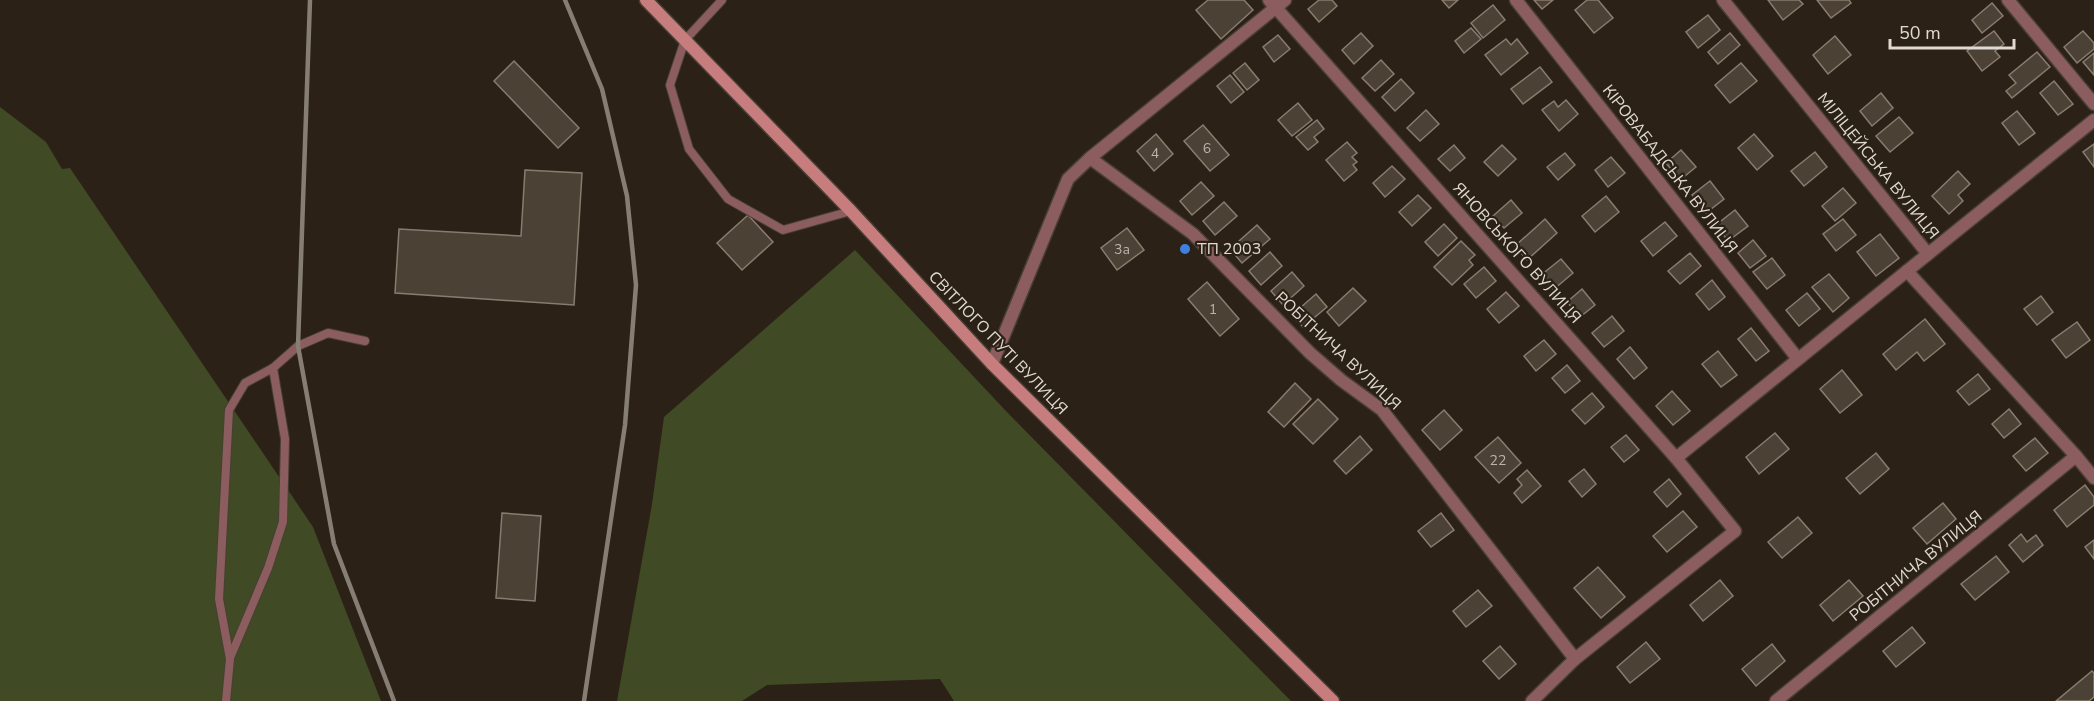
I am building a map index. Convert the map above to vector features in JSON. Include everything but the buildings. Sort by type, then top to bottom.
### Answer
[{"type":"main road","name":"СВІТЛОГО ПУТІ ВУЛИЦЯ","points":[[646,0],[851,212],[992,364],[1333,701]]},
{"type":"street","name":"КІРОВАБАДСЬКА ВУЛИЦЯ","points":[[1516,0],[1798,359]]},
{"type":"street","name":"МІЛІЦЕЙСЬКА ВУЛИЦЯ","points":[[1723,0],[1928,254],[1907,271]]},
{"type":"street","points":[[2008,0],[2094,104]]},
{"type":"street","points":[[992,364],[1068,179],[1090,158],[1277,2]]},
{"type":"street","name":"ЯНОВСЬКОГО ВУЛИЦЯ","points":[[1277,2],[1676,458],[1735,531],[1575,659]]},
{"type":"street","points":[[1928,254],[2094,120]]},
{"type":"street","name":"РОБІТНИЧА ВУЛИЦЯ","points":[[1090,158],[1193,234],[1310,353],[1341,380],[1382,410],[1575,659]]},
{"type":"street","points":[[1676,458],[1907,271],[2094,478]]},
{"type":"street","name":"РОБІТНИЧА ВУЛИЦЯ","points":[[1776,701],[2076,456]]},
{"type":"street","points":[[1532,701],[1575,659]]},
{"type":"lane","points":[[722,0],[685,40],[670,85],[689,148],[728,199],[783,230],[851,212]]},
{"type":"lane","points":[[226,701],[230,659],[219,599],[229,410],[245,383],[273,368],[298,346],[328,333],[365,341]]},
{"type":"lane","points":[[230,659],[268,568],[283,522],[285,439],[273,368]]},
{"type":"green space","points":[[0,107],[46,142],[62,169],[70,168],[313,527],[381,701],[0,701]]},
{"type":"green space","points":[[855,250],[1005,410],[1291,701],[954,701],[940,679],[767,685],[742,701],[617,701],[652,504],[664,417]]},
{"type":"railway","points":[[310,0],[298,346],[334,544],[394,701]]},
{"type":"railway","points":[[565,0],[602,89],[627,196],[636,285],[625,425],[584,701]]},
{"type":"place","name":"ТП 2003","points":[[1185,249]]}]
